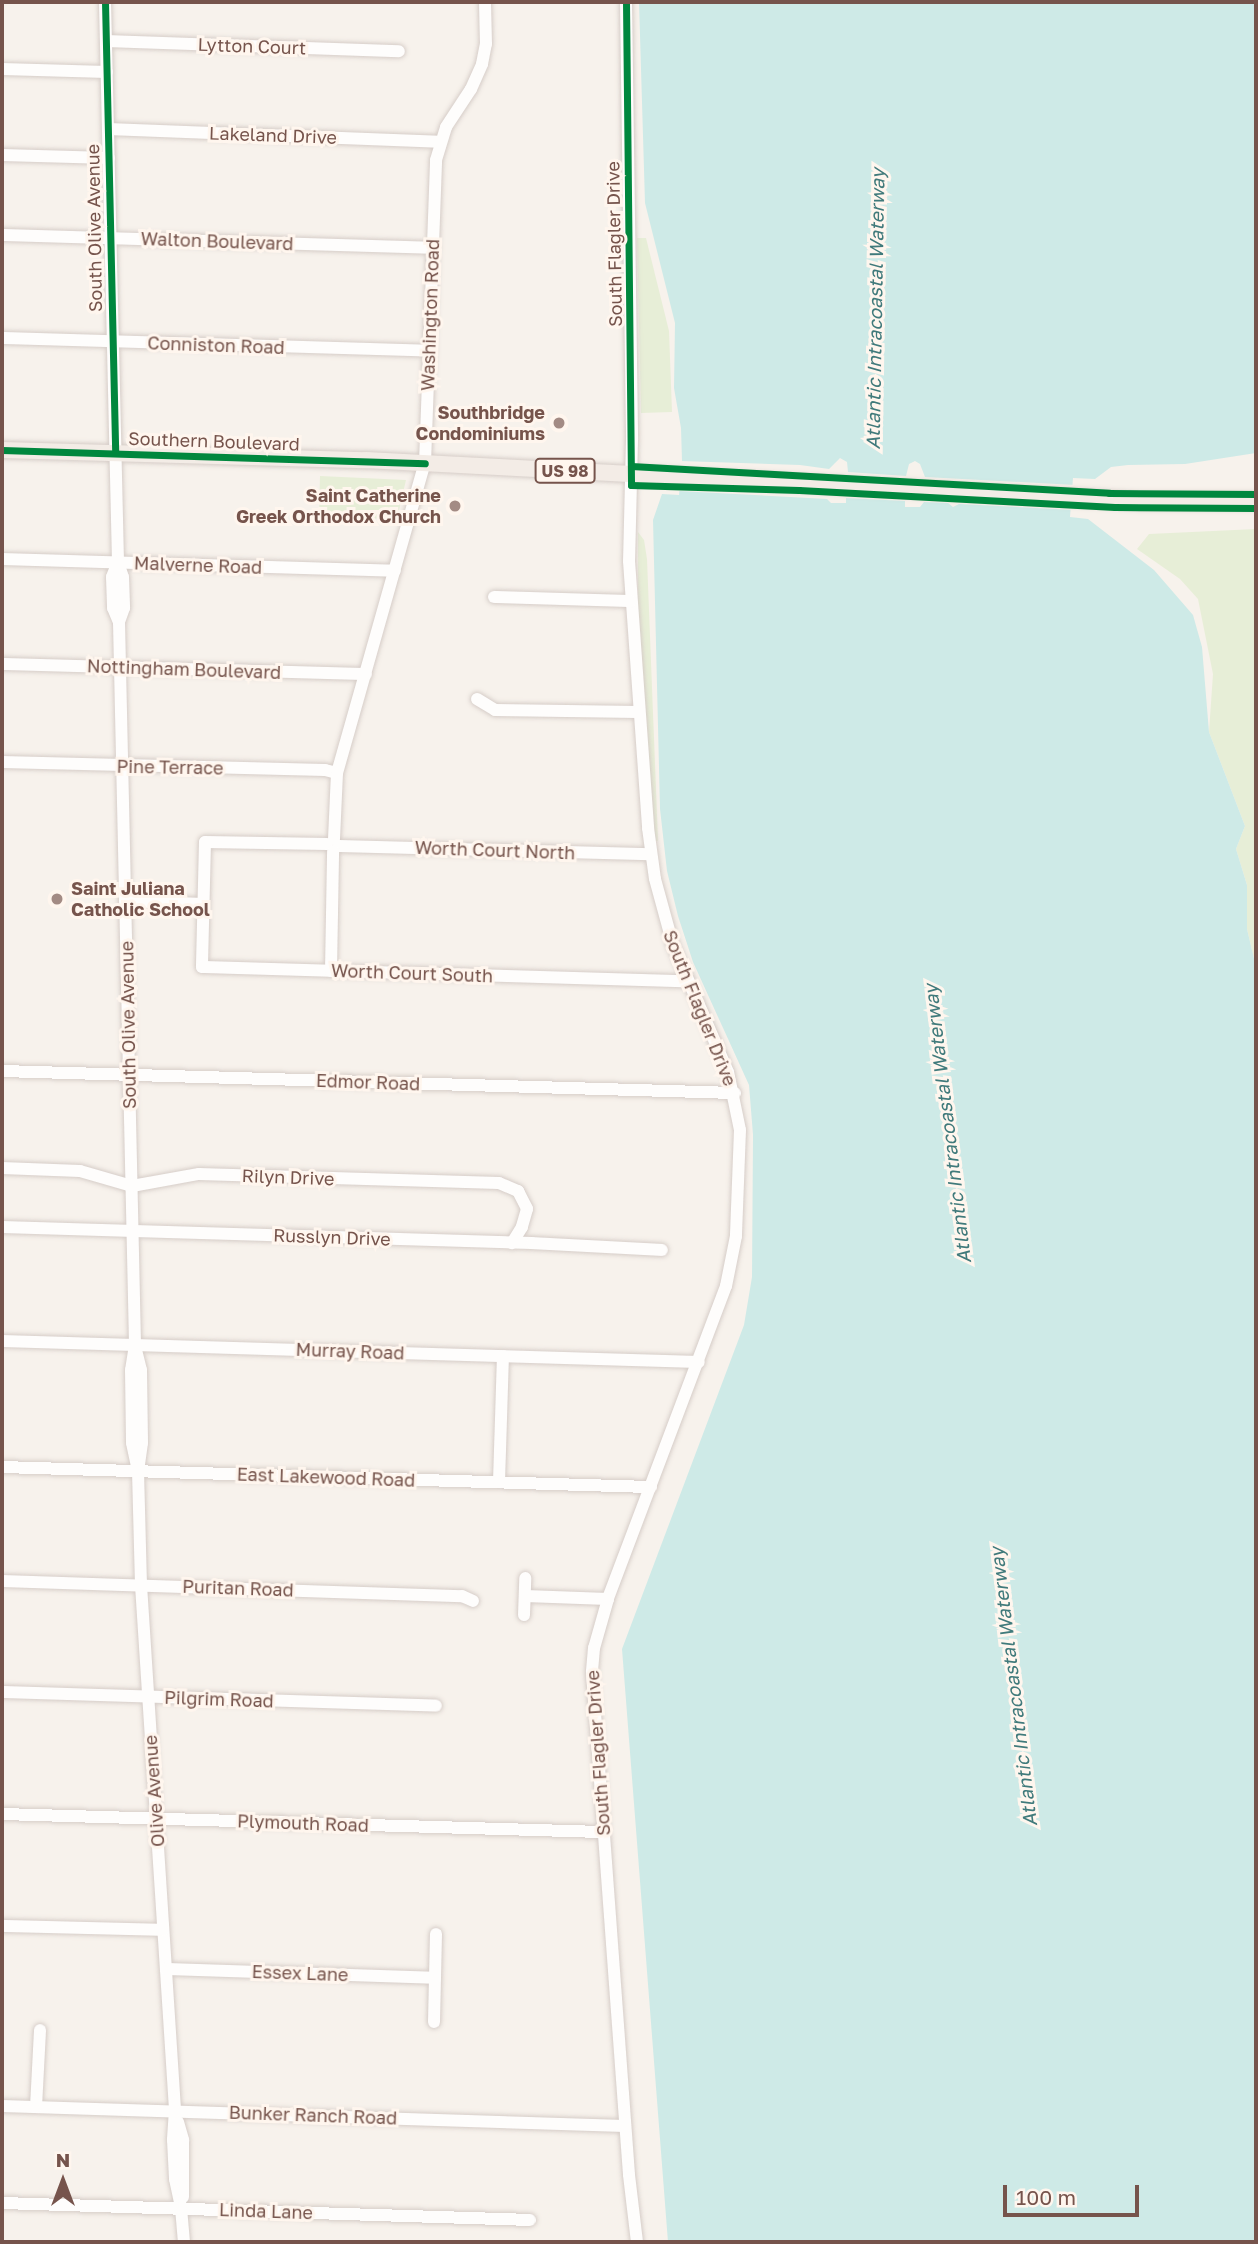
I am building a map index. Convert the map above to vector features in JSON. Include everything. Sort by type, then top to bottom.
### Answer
[{"type":"main road","name":"Southern Boulevard","points":[[2,450],[425,463],[1141,501],[1256,501]]},
{"type":"street","name":"South Olive Avenue","points":[[105,2],[118,562],[112,577],[113,608],[119,622],[135,1345]]},
{"type":"street","name":"Washington Road","points":[[331,971],[337,773],[425,463],[434,171],[439,142],[479,73],[486,44],[485,2]]},
{"type":"street","name":"South Flagler Drive","points":[[626,2],[631,601],[651,854],[663,912],[686,981],[735,1093],[740,1130],[736,1236],[726,1286],[608,1599],[594,1648],[592,1672],[603,1832],[625,2126],[637,2242]]},
{"type":"street","name":"Lytton Court","points":[[106,41],[399,51]]},
{"type":"street","points":[[2,69],[107,72]]},
{"type":"street","name":"Lakeland Drive","points":[[108,129],[439,142]]},
{"type":"street","points":[[2,155],[109,158]]},
{"type":"street","name":"Walton Boulevard","points":[[2,235],[433,248]]},
{"type":"street","name":"Conniston Road","points":[[2,338],[430,351]]},
{"type":"street","name":"Malverne Road","points":[[2,559],[395,571]]},
{"type":"street","points":[[494,597],[631,601]]},
{"type":"street","name":"Nottingham Boulevard","points":[[2,664],[366,674]]},
{"type":"street","points":[[477,699],[495,710],[638,712]]},
{"type":"street","name":"Pine Terrace","points":[[2,762],[325,770],[337,773]]},
{"type":"street","name":"Worth Court North","points":[[203,904],[205,842],[651,854]]},
{"type":"street","points":[[125,901],[203,904]]},
{"type":"street","name":"Worth Court South","points":[[203,904],[202,967],[686,981]]},
{"type":"street","name":"Edmor Road","points":[[2,1071],[735,1093]]},
{"type":"street","name":"Rilyn Drive","points":[[2,1168],[80,1171],[132,1186],[199,1174],[499,1183],[518,1191],[527,1209],[522,1227],[512,1243]]},
{"type":"street","name":"Russlyn Drive","points":[[2,1227],[662,1250]]},
{"type":"street","name":"Murray Road","points":[[2,1341],[699,1362]]},
{"type":"street","name":"Olive Avenue","points":[[135,1345],[141,1370],[142,1443],[138,1471],[141,1585],[175,2110],[175,2179],[184,2242]]},
{"type":"street","points":[[499,1482],[503,1356]]},
{"type":"street","name":"East Lakewood Road","points":[[2,1467],[651,1487]]},
{"type":"street","points":[[524,1615],[525,1578]]},
{"type":"street","name":"Puritan Road","points":[[2,1581],[462,1596],[473,1601]]},
{"type":"street","points":[[524,1597],[608,1599]]},
{"type":"street","name":"Pilgrim Road","points":[[2,1692],[436,1706]]},
{"type":"street","name":"Plymouth Road","points":[[2,1814],[603,1832]]},
{"type":"street","points":[[2,1926],[163,1930]]},
{"type":"street","points":[[433,2022],[436,1934]]},
{"type":"street","name":"Essex Lane","points":[[166,1969],[435,1978]]},
{"type":"street","points":[[36,2107],[40,2030]]},
{"type":"street","name":"Bunker Ranch Road","points":[[2,2106],[625,2126]]},
{"type":"street","name":"Linda Lane","points":[[2,2203],[530,2220]]},
{"type":"green space","points":[[637,238],[646,238],[669,331],[672,412],[641,413]]},
{"type":"green space","points":[[320,476],[406,480],[397,519],[319,517]]},
{"type":"green space","points":[[1256,529],[1256,967],[1247,929],[1247,885],[1236,849],[1245,826],[1209,732],[1213,674],[1198,599],[1180,579],[1137,549],[1149,534]]},
{"type":"green space","points":[[638,532],[644,540],[647,559],[658,841],[655,841],[638,606]]},
{"type":"water","name":"Atlantic Intracoastal Waterway","points":[[639,2],[1256,2],[1256,453],[1185,464],[1111,467],[1095,479],[1073,478],[1070,517],[1088,519],[1154,570],[1193,615],[1202,647],[1209,732],[1245,826],[1236,849],[1247,885],[1247,929],[1256,967],[1256,2242],[668,2242],[622,1649],[744,1325],[752,1277],[753,1135],[749,1085],[693,962],[678,916],[667,871],[660,809],[653,520],[662,494],[679,495],[682,461],[681,428],[674,388],[675,323],[645,203]]},
{"type":"pier","points":[[840,458],[847,462],[848,472],[906,476],[909,464],[915,461],[920,464],[925,477],[1075,485],[1074,510],[959,504],[953,507],[948,503],[924,502],[920,507],[905,507],[905,501],[846,498],[846,503],[831,503],[827,499],[678,491],[680,461],[800,465],[829,469]]},
{"type":"cycle path","points":[[105,2],[115,453]]},
{"type":"cycle path","points":[[626,2],[631,485],[799,490],[1115,507],[1256,508]]},
{"type":"cycle path","points":[[2,450],[425,463]]},
{"type":"cycle path","points":[[631,466],[1109,493],[1256,494]]},
{"type":"place","name":"Southbridge Condominiums","points":[[559,423]]},
{"type":"place","name":"Saint Catherine Greek Orthodox Church","points":[[455,506]]},
{"type":"place","name":"Saint Juliana Catholic School","points":[[57,899]]}]
